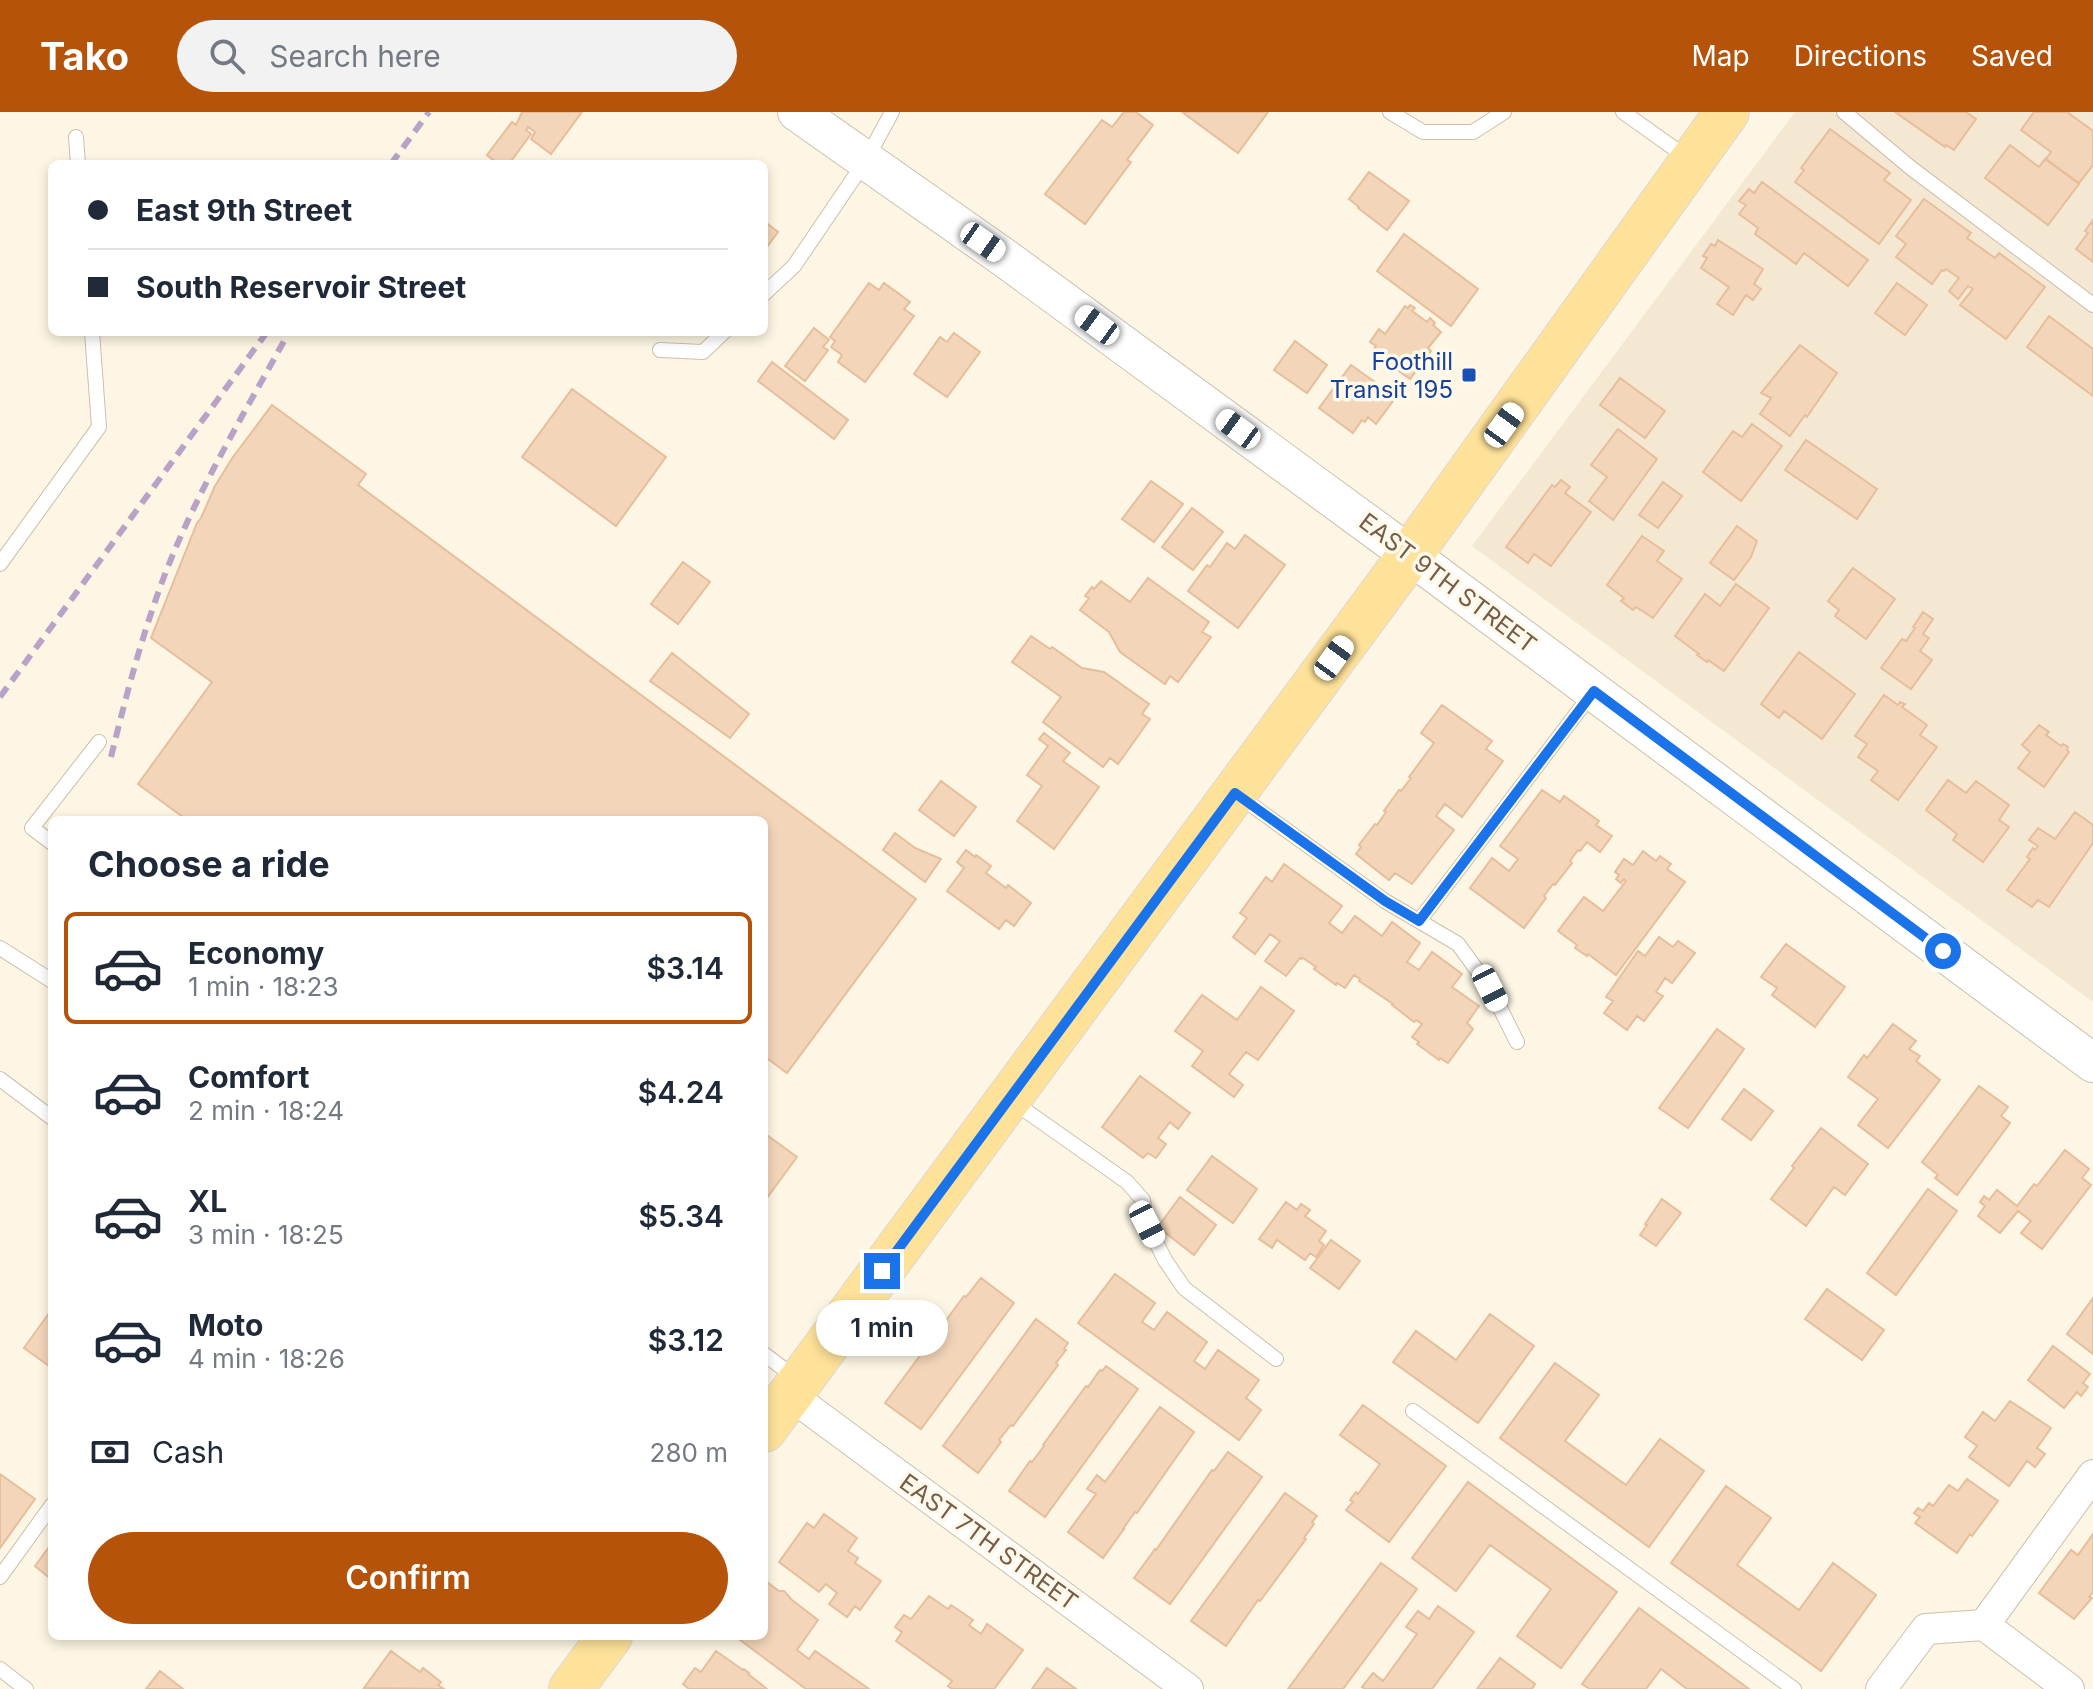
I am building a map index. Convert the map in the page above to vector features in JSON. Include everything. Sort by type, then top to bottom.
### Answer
[{"type":"main road","points":[[768,1425],[1410,555],[1727,112]]},
{"type":"main road","points":[[571,1689],[607,1640]]},
{"type":"street","name":"EAST 9TH STREET","points":[[797,112],[1019,268],[2093,1063]]},
{"type":"street","name":"EAST 7TH STREET","points":[[796,1388],[1188,1689]]},
{"type":"street","points":[[1984,1625],[2093,1475]]},
{"type":"street","points":[[1881,1689],[1926,1629],[1984,1625],[2069,1689]]},
{"type":"lane","points":[[768,290],[794,266],[866,160],[892,112]]},
{"type":"lane","points":[[1390,112],[1423,132],[1473,132],[1504,112]]},
{"type":"lane","points":[[1623,112],[1692,161]]},
{"type":"lane","points":[[1844,112],[1911,168],[2093,305]]},
{"type":"lane","points":[[76,137],[78,160]]},
{"type":"lane","points":[[0,564],[99,427],[92,336]]},
{"type":"lane","points":[[660,350],[703,352],[720,336]]},
{"type":"lane","points":[[1419,921],[1594,691]]},
{"type":"lane","points":[[48,840],[32,828],[99,742]]},
{"type":"lane","points":[[1235,793],[1385,901],[1458,944],[1490,988],[1517,1042]]},
{"type":"lane","points":[[0,948],[48,978]]},
{"type":"lane","points":[[0,1079],[48,1115]]},
{"type":"lane","points":[[1008,1099],[1127,1182],[1143,1200],[1147,1224],[1165,1260],[1184,1288],[1276,1359]]},
{"type":"lane","points":[[768,1358],[796,1388]]},
{"type":"lane","points":[[1413,1411],[1794,1689]]},
{"type":"lane","points":[[0,1577],[48,1511]]},
{"type":"lane","points":[[0,1669],[26,1689]]},
{"type":"shaded area","points":[[1795,112],[2093,112],[2093,1002],[1472,546]]},
{"type":"building","points":[[522,112],[582,112],[551,154],[531,139],[535,132],[528,127],[526,130],[531,134],[512,160],[493,160],[487,155],[512,122],[516,125]]},
{"type":"building","points":[[1124,112],[1136,112],[1153,125],[1127,160],[1131,162],[1085,224],[1045,194],[1102,120],[1112,127]]},
{"type":"building","points":[[1182,112],[1268,112],[1238,153]]},
{"type":"building","points":[[1895,112],[1966,112],[1976,119],[1954,150]]},
{"type":"building","points":[[2034,112],[2067,112],[2093,131],[2093,165],[2079,183],[2046,159],[2051,152],[2021,130]]},
{"type":"building","points":[[1830,129],[1890,173],[1884,180],[1911,200],[1879,244],[1795,182],[1804,170],[1801,168]]},
{"type":"building","points":[[2010,145],[2039,167],[2045,159],[2079,184],[2048,225],[1985,178]]},
{"type":"building","points":[[1369,172],[1409,201],[1387,230],[1349,199]]},
{"type":"building","points":[[1762,182],[1868,260],[1848,286],[1804,253],[1796,264],[1755,234],[1758,228],[1739,214],[1746,205],[1739,201],[1749,189],[1754,193]]},
{"type":"building","points":[[1924,199],[1971,233],[1967,238],[1995,258],[1999,253],[2045,287],[2006,339],[1960,305],[1973,289],[1968,286],[1958,299],[1949,291],[1959,278],[1946,269],[1932,284],[1896,257],[1906,244],[1896,236]]},
{"type":"building","points":[[2093,220],[2093,262],[2076,249]]},
{"type":"building","points":[[768,224],[778,232],[768,246]]},
{"type":"building","points":[[1404,234],[1478,289],[1451,326],[1377,271]]},
{"type":"building","points":[[1718,240],[1763,269],[1754,284],[1761,289],[1753,300],[1746,295],[1733,315],[1717,304],[1729,287],[1701,268],[1707,258],[1703,256]]},
{"type":"building","points":[[869,283],[879,290],[884,283],[910,302],[904,309],[914,316],[865,382],[838,362],[842,355],[831,347],[835,341],[830,337]]},
{"type":"building","points":[[1897,283],[1927,305],[1905,335],[1875,313]]},
{"type":"building","points":[[1410,305],[1415,308],[1412,311],[1427,322],[1430,318],[1441,332],[1410,379],[1372,351],[1376,346],[1370,342],[1379,329],[1385,334],[1405,306],[1408,308]]},
{"type":"building","points":[[2049,316],[2093,349],[2093,396],[2027,347]]},
{"type":"building","points":[[814,328],[829,340],[823,347],[828,350],[805,381],[785,366]]},
{"type":"building","points":[[954,333],[980,352],[947,397],[914,374],[940,337],[947,342]]},
{"type":"building","points":[[1295,341],[1327,365],[1307,393],[1274,370]]},
{"type":"building","points":[[1800,345],[1837,373],[1790,436],[1760,414],[1771,398],[1761,393]]},
{"type":"building","points":[[772,362],[848,420],[834,439],[758,381]]},
{"type":"building","points":[[1351,365],[1396,397],[1376,424],[1368,417],[1353,433],[1319,408]]},
{"type":"building","points":[[1620,378],[1665,411],[1645,438],[1600,405]]},
{"type":"building","points":[[572,389],[666,457],[616,526],[522,457]]},
{"type":"building","points":[[272,405],[366,474],[358,485],[916,899],[787,1073],[768,1059],[768,816],[182,816],[138,784],[212,682],[151,638],[197,523],[233,457]]},
{"type":"building","points":[[1752,424],[1782,446],[1741,501],[1703,472],[1733,431],[1742,437]]},
{"type":"building","points":[[1618,429],[1657,459],[1613,520],[1589,501],[1607,477],[1591,465]]},
{"type":"building","points":[[1806,440],[1877,489],[1857,519],[1785,470]]},
{"type":"building","points":[[1561,480],[1570,487],[1565,493],[1591,512],[1551,566],[1534,554],[1528,563],[1506,547],[1552,485],[1555,487]]},
{"type":"building","points":[[1151,481],[1183,504],[1154,542],[1122,519]]},
{"type":"building","points":[[1663,482],[1682,496],[1658,528],[1639,515]]},
{"type":"building","points":[[1192,508],[1223,532],[1193,570],[1162,547]]},
{"type":"building","points":[[1737,526],[1757,541],[1751,557],[1734,580],[1710,563]]},
{"type":"building","points":[[1245,535],[1285,565],[1238,628],[1188,591],[1227,543],[1235,549]]},
{"type":"building","points":[[1642,536],[1664,551],[1657,561],[1682,579],[1653,618],[1636,607],[1633,610],[1621,601],[1624,598],[1607,585]]},
{"type":"building","points":[[683,562],[710,582],[678,624],[651,604]]},
{"type":"building","points":[[1853,568],[1895,599],[1866,639],[1835,616],[1839,610],[1828,601]]},
{"type":"building","points":[[1148,578],[1209,622],[1202,632],[1211,637],[1178,682],[1170,676],[1165,684],[1120,652],[1109,632],[1080,610],[1089,598],[1085,596],[1101,581],[1130,602]]},
{"type":"building","points":[[1736,584],[1769,608],[1724,671],[1697,655],[1675,636],[1705,594],[1720,606]]},
{"type":"building","points":[[1923,612],[1933,619],[1923,634],[1929,638],[1920,651],[1932,660],[1911,689],[1881,668],[1902,639],[1906,641]]},
{"type":"building","points":[[1031,636],[1082,668],[1104,672],[1149,704],[1142,714],[1150,719],[1118,764],[1110,758],[1103,767],[1043,722],[1061,697],[1012,662]]},
{"type":"building","points":[[1799,652],[1855,694],[1822,739],[1784,711],[1779,718],[1761,704]]},
{"type":"building","points":[[672,653],[749,714],[730,738],[650,681]]},
{"type":"building","points":[[1884,695],[1898,705],[1900,702],[1905,704],[1902,707],[1927,725],[1920,735],[1937,747],[1898,800],[1871,780],[1878,771],[1858,757],[1867,744],[1855,736]]},
{"type":"building","points":[[1442,705],[1492,741],[1486,749],[1503,761],[1462,817],[1445,804],[1436,816],[1454,830],[1412,884],[1395,873],[1389,880],[1356,854],[1361,847],[1359,845],[1377,825],[1434,743],[1421,733]]},
{"type":"building","points":[[2039,725],[2049,732],[2046,735],[2061,746],[2068,747],[2069,752],[2044,787],[2018,768],[2030,752],[2022,745]]},
{"type":"building","points":[[1044,733],[1070,753],[1063,761],[1099,787],[1054,849],[1017,821],[1042,786],[1027,775],[1048,746],[1039,739]]},
{"type":"building","points":[[1948,780],[1966,793],[1976,781],[2009,805],[1999,820],[2009,827],[1983,862],[1953,840],[1957,834],[1926,810]]},
{"type":"building","points":[[941,781],[976,807],[954,836],[919,810]]},
{"type":"building","points":[[1542,790],[1560,802],[1564,796],[1599,821],[1596,825],[1612,836],[1600,852],[1587,842],[1578,850],[1570,861],[1572,863],[1544,896],[1546,898],[1524,928],[1470,888],[1492,858],[1509,871],[1518,859],[1500,846]]},
{"type":"building","points":[[2075,812],[2093,825],[2093,843],[2049,907],[2038,900],[2032,907],[2007,890],[2030,859],[2027,857],[2033,848],[2035,850],[2038,846],[2029,840],[2038,828],[2055,839]]},
{"type":"building","points":[[895,833],[915,848],[941,859],[925,882],[883,850]]},
{"type":"building","points":[[966,850],[991,866],[986,873],[1031,903],[1014,926],[1006,920],[999,929],[947,891],[964,868],[957,862]]},
{"type":"building","points":[[1643,851],[1656,861],[1660,856],[1671,864],[1667,869],[1685,882],[1616,975],[1575,948],[1577,945],[1558,931],[1584,897],[1603,911],[1626,881],[1624,879],[1621,883],[1616,879],[1619,875],[1615,872],[1624,859],[1633,865]]},
{"type":"building","points":[[1284,864],[1342,906],[1329,923],[1342,933],[1355,916],[1382,936],[1392,922],[1420,943],[1407,962],[1419,970],[1432,952],[1462,974],[1452,987],[1479,1006],[1467,1023],[1473,1029],[1448,1063],[1439,1060],[1412,1037],[1422,1024],[1416,1020],[1414,1022],[1354,975],[1345,988],[1336,985],[1314,969],[1316,967],[1300,958],[1286,976],[1265,961],[1280,941],[1270,934],[1255,954],[1233,937],[1247,918],[1240,913],[1266,877],[1272,882]]},
{"type":"building","points":[[1659,937],[1673,947],[1678,941],[1695,953],[1672,983],[1665,978],[1656,992],[1663,996],[1644,1021],[1637,1016],[1627,1030],[1604,1013],[1613,1001],[1606,997],[1638,951],[1645,956]]},
{"type":"building","points":[[1786,944],[1845,987],[1815,1027],[1772,995],[1777,988],[1761,977]]},
{"type":"building","points":[[1261,987],[1294,1011],[1258,1060],[1246,1052],[1229,1074],[1243,1085],[1234,1097],[1192,1066],[1203,1051],[1175,1031],[1202,995],[1237,1020]]},
{"type":"building","points":[[1893,1024],[1916,1041],[1909,1049],[1920,1056],[1916,1061],[1940,1080],[1888,1148],[1858,1125],[1878,1099],[1848,1077]]},
{"type":"building","points":[[1717,1029],[1744,1049],[1688,1128],[1659,1108]]},
{"type":"building","points":[[1140,1076],[1190,1113],[1178,1129],[1170,1122],[1158,1138],[1166,1144],[1156,1158],[1148,1153],[1143,1158],[1102,1127]]},
{"type":"building","points":[[1979,1086],[2008,1107],[2001,1116],[2010,1123],[1957,1195],[1935,1178],[1938,1175],[1922,1162]]},
{"type":"building","points":[[1744,1089],[1773,1111],[1751,1140],[1722,1119]]},
{"type":"building","points":[[1821,1128],[1868,1164],[1845,1195],[1834,1187],[1806,1226],[1771,1199]]},
{"type":"building","points":[[768,1136],[797,1157],[768,1197]]},
{"type":"building","points":[[2065,1150],[2089,1169],[2082,1178],[2091,1185],[2042,1249],[2021,1233],[2031,1221],[2018,1211],[2000,1233],[1978,1216],[1985,1206],[1980,1202],[1984,1196],[1989,1200],[1997,1190],[2017,1206]]},
{"type":"building","points":[[1212,1156],[1257,1189],[1233,1223],[1187,1190]]},
{"type":"building","points":[[1928,1189],[1957,1211],[1896,1295],[1867,1273]]},
{"type":"building","points":[[1180,1197],[1216,1225],[1194,1255],[1158,1227]]},
{"type":"building","points":[[1662,1199],[1681,1213],[1656,1246],[1640,1235]]},
{"type":"building","points":[[1286,1202],[1297,1210],[1301,1204],[1310,1210],[1305,1216],[1326,1231],[1319,1241],[1324,1245],[1316,1257],[1310,1253],[1305,1260],[1277,1240],[1272,1248],[1259,1239]]},
{"type":"building","points":[[1331,1240],[1360,1261],[1339,1289],[1310,1268]]},
{"type":"building","points":[[1115,1274],[1155,1303],[1142,1322],[1154,1330],[1167,1312],[1207,1342],[1194,1361],[1205,1369],[1218,1350],[1259,1380],[1246,1398],[1261,1410],[1239,1440],[1078,1323]]},
{"type":"building","points":[[981,1278],[1014,1303],[921,1429],[885,1403],[964,1296]]},
{"type":"building","points":[[1827,1289],[1884,1330],[1862,1360],[1805,1319]]},
{"type":"building","points":[[2093,1298],[2093,1354],[2067,1334]]},
{"type":"building","points":[[1490,1314],[1534,1346],[1478,1423],[1393,1362],[1416,1331],[1456,1360]]},
{"type":"building","points":[[48,1315],[48,1365],[24,1348]]},
{"type":"building","points":[[1036,1319],[1068,1343],[1066,1350],[978,1473],[943,1446]]},
{"type":"building","points":[[2053,1346],[2090,1374],[2083,1383],[2088,1387],[2081,1396],[2077,1392],[2064,1408],[2028,1380]]},
{"type":"building","points":[[1555,1363],[1599,1395],[1565,1441],[1626,1485],[1660,1439],[1704,1471],[1649,1547],[1500,1438]]},
{"type":"building","points":[[1106,1366],[1138,1389],[1045,1517],[1009,1491],[1086,1386]]},
{"type":"building","points":[[2010,1401],[2051,1428],[2037,1448],[2045,1454],[2035,1467],[2027,1461],[2009,1486],[1969,1457],[1977,1446],[1965,1437],[1983,1412],[1995,1421]]},
{"type":"building","points":[[1363,1405],[1446,1466],[1389,1542],[1346,1510],[1353,1502],[1350,1500],[1380,1464],[1340,1435]]},
{"type":"building","points":[[1160,1407],[1194,1432],[1103,1558],[1068,1532],[1096,1494],[1087,1489],[1097,1475],[1105,1482]]},
{"type":"building","points":[[1228,1452],[1262,1477],[1170,1604],[1134,1578]]},
{"type":"building","points":[[0,1474],[35,1499],[0,1548]]},
{"type":"building","points":[[1967,1479],[1998,1501],[1957,1553],[1915,1523],[1920,1517],[1914,1513],[1918,1508],[1923,1511],[1929,1503],[1933,1506],[1949,1485],[1958,1491]]},
{"type":"building","points":[[1468,1482],[1617,1592],[1561,1668],[1517,1636],[1551,1589],[1490,1545],[1456,1591],[1412,1558]]},
{"type":"building","points":[[1726,1486],[1771,1518],[1737,1565],[1799,1610],[1833,1563],[1876,1595],[1821,1671],[1671,1563]]},
{"type":"building","points":[[1285,1493],[1317,1516],[1312,1522],[1314,1524],[1226,1646],[1191,1621]]},
{"type":"building","points":[[824,1514],[857,1538],[848,1551],[858,1558],[855,1563],[881,1581],[860,1610],[855,1606],[847,1617],[829,1604],[837,1593],[826,1584],[819,1592],[779,1562],[807,1523],[814,1528]]},
{"type":"building","points":[[2093,1534],[2093,1592],[2089,1597],[2092,1598],[2074,1619],[2039,1593],[2071,1550],[2078,1555]]},
{"type":"building","points":[[48,1548],[48,1577],[35,1566]]},
{"type":"building","points":[[1381,1563],[1417,1589],[1343,1689],[1288,1689]]},
{"type":"building","points":[[768,1583],[784,1591],[818,1620],[797,1650],[809,1659],[815,1651],[869,1689],[806,1689],[740,1640],[768,1640]]},
{"type":"building","points":[[929,1596],[948,1609],[951,1605],[973,1620],[969,1625],[981,1634],[987,1624],[1023,1650],[994,1689],[952,1689],[948,1686],[952,1681],[896,1641],[902,1632],[895,1627],[904,1615],[911,1619]]},
{"type":"building","points":[[1438,1606],[1474,1632],[1432,1689],[1362,1687],[1373,1673],[1383,1681],[1417,1634],[1406,1627],[1418,1611],[1429,1619]]},
{"type":"building","points":[[1639,1608],[1749,1689],[1687,1689],[1661,1669],[1646,1689],[1590,1689],[1582,1684]]},
{"type":"building","points":[[391,1651],[420,1672],[423,1668],[441,1682],[438,1685],[444,1689],[364,1688]]},
{"type":"building","points":[[716,1651],[767,1689],[689,1689],[683,1684],[695,1668],[701,1672]]},
{"type":"building","points":[[1500,1658],[1535,1684],[1532,1689],[1477,1689]]},
{"type":"building","points":[[1047,1668],[1076,1689],[1032,1689]]},
{"type":"building","points":[[160,1671],[183,1689],[146,1689]]},
{"type":"railway","points":[[394,160],[429,112]]},
{"type":"railway","points":[[0,697],[264,336]]},
{"type":"railway","points":[[111,757],[137,657],[169,564],[217,462],[287,336]]},
{"type":"place","name":"Foothill Transit 195","points":[[1469,375]]},
{"type":"route","points":[[882,1271],[1235,793],[1385,901],[1419,921],[1594,691],[1943,951]]}]
